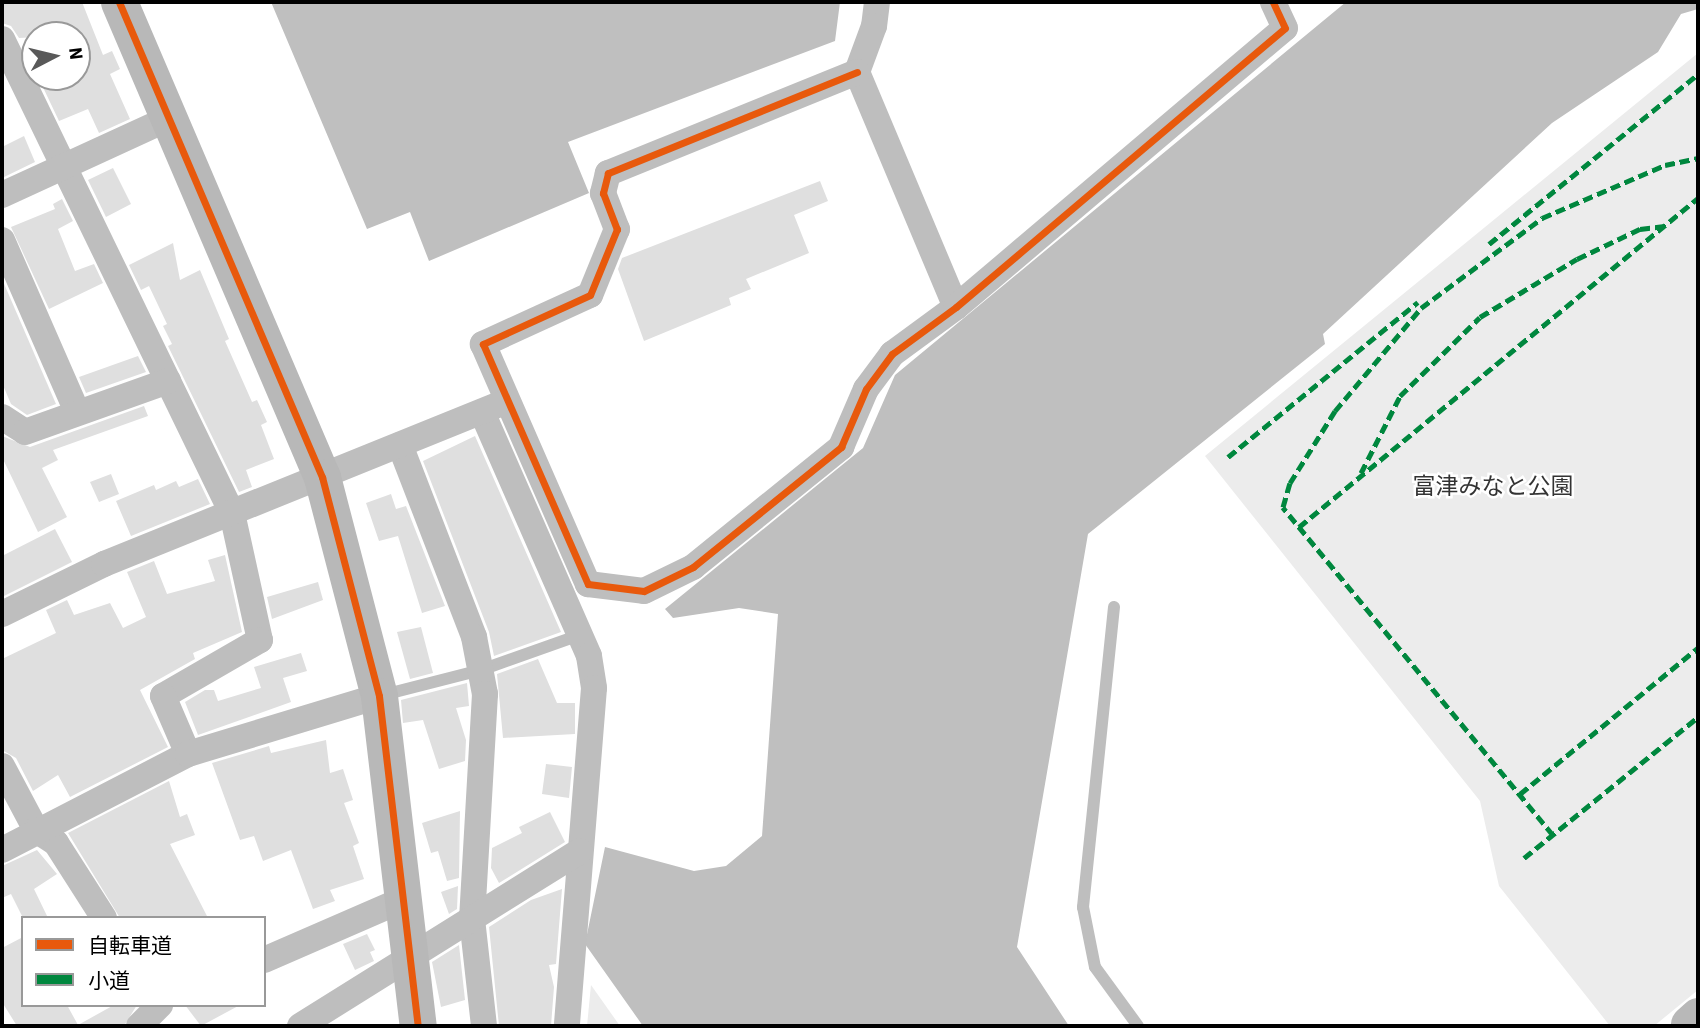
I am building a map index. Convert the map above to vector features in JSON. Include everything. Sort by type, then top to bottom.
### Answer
[{"type":"street","points":[[118,2],[322,477],[379,696],[418,1026]]},
{"type":"street","points":[[877,2],[874,26],[857,72],[956,307]]},
{"type":"street","points":[[857,72],[607,173],[603,193],[617,229],[590,295],[483,344],[506,402],[588,584],[644,591],[693,567],[841,447],[866,390],[892,354],[956,307],[1285,28],[1273,2]]},
{"type":"street","points":[[2,40],[232,513],[260,640],[163,696],[188,754]]},
{"type":"street","points":[[2,195],[167,119]]},
{"type":"street","points":[[2,240],[78,412]]},
{"type":"street","points":[[2,417],[25,432],[168,381]]},
{"type":"street","points":[[2,614],[104,564],[506,402]]},
{"type":"street","points":[[482,412],[589,656],[594,688],[567,1026]]},
{"type":"street","points":[[400,445],[474,637],[485,694],[472,919],[484,1026]]},
{"type":"street","points":[[2,850],[36,830],[188,754],[379,696]]},
{"type":"street","points":[[2,766],[36,830],[55,843],[103,916]]},
{"type":"street","points":[[300,1026],[411,960],[580,851]]},
{"type":"street","points":[[266,959],[404,899]]},
{"type":"street","points":[[139,1026],[162,1007]]},
{"type":"lane","points":[[1114,607],[1083,907],[1095,967],[1138,1026]]},
{"type":"lane","points":[[379,696],[481,670],[580,635]]},
{"type":"green space","name":"富津みなと公園","points":[[1698,53],[1698,990],[1654,1026],[1610,1026],[1499,886],[1480,801],[1205,456]]},
{"type":"green space","points":[[591,985],[620,1026],[587,1026]]},
{"type":"shaded area","points":[[271,2],[840,2],[835,41],[568,142],[589,193],[429,261],[410,212],[367,229]]},
{"type":"shaded area","points":[[1346,2],[1698,2],[1698,9],[1681,14],[1658,52],[1552,123],[1323,334],[1325,344],[1088,534],[1017,947],[1069,1026],[643,1026],[585,944],[605,847],[694,871],[726,866],[762,836],[778,614],[739,608],[673,618],[665,609],[863,448],[895,375]]},
{"type":"building","points":[[2,2],[82,2],[90,21],[21,21],[19,38],[11,26],[2,23]]},
{"type":"building","points":[[91,25],[103,55],[112,51],[120,69],[110,74],[130,119],[99,133],[88,109],[59,121],[45,91],[91,91]]},
{"type":"building","points":[[24,136],[35,162],[2,178],[2,147]]},
{"type":"building","points":[[113,168],[131,204],[106,217],[88,180]]},
{"type":"building","points":[[820,181],[828,201],[794,215],[809,253],[746,279],[751,289],[729,298],[731,305],[644,341],[618,269],[622,258]]},
{"type":"building","points":[[62,199],[73,221],[58,229],[75,271],[94,264],[103,283],[49,309],[11,227],[55,209],[53,204]]},
{"type":"building","points":[[173,243],[180,280],[200,270],[229,339],[225,341],[252,402],[257,400],[267,422],[261,425],[274,459],[246,470],[252,487],[239,492],[168,346],[172,344],[163,326],[167,324],[149,286],[141,290],[129,265]]},
{"type":"building","points":[[2,279],[56,404],[27,415],[11,404],[2,383]]},
{"type":"building","points":[[138,356],[146,372],[86,393],[79,377]]},
{"type":"building","points":[[144,406],[148,416],[53,450],[58,460],[42,468],[67,517],[38,532],[2,457],[2,436],[30,447]]},
{"type":"building","points":[[475,436],[561,632],[494,656],[489,632],[423,461]]},
{"type":"building","points":[[111,474],[119,494],[99,502],[90,482]]},
{"type":"building","points":[[198,479],[210,504],[131,536],[116,501],[154,485],[156,490],[176,481],[179,487]]},
{"type":"building","points":[[391,494],[396,509],[406,506],[445,606],[422,613],[398,536],[379,541],[366,503]]},
{"type":"building","points":[[55,529],[72,562],[2,597],[2,556]]},
{"type":"building","points":[[225,555],[242,632],[193,653],[195,659],[140,690],[168,747],[70,797],[58,775],[33,791],[16,758],[2,750],[2,659],[56,633],[46,610],[67,600],[74,615],[110,603],[123,628],[146,617],[127,572],[154,561],[167,594],[215,581],[208,560]]},
{"type":"building","points":[[318,582],[323,600],[272,619],[267,597]]},
{"type":"building","points":[[421,627],[433,673],[410,679],[397,632]]},
{"type":"building","points":[[301,653],[307,671],[283,678],[291,702],[198,735],[185,702],[205,690],[214,690],[218,701],[261,688],[254,667]]},
{"type":"building","points":[[538,659],[557,703],[575,703],[575,734],[503,738],[497,674]]},
{"type":"building","points":[[467,683],[469,706],[456,708],[466,740],[465,761],[439,769],[423,720],[403,723],[401,700]]},
{"type":"building","points":[[326,740],[330,773],[343,769],[353,800],[344,803],[359,843],[353,846],[364,879],[330,890],[335,901],[313,909],[291,850],[263,861],[254,836],[240,840],[212,763],[269,746],[271,753]]},
{"type":"building","points":[[546,764],[572,767],[569,798],[542,794]]},
{"type":"building","points":[[169,781],[180,817],[187,814],[195,835],[170,844],[207,916],[119,916],[68,833]]},
{"type":"building","points":[[460,811],[459,878],[447,881],[438,851],[431,853],[422,823]]},
{"type":"building","points":[[550,812],[565,842],[499,883],[491,868],[492,848],[522,833],[519,827]]},
{"type":"building","points":[[37,850],[57,874],[34,889],[47,916],[22,916],[11,894],[2,898],[2,866]]},
{"type":"building","points":[[458,886],[457,909],[449,914],[441,892]]},
{"type":"building","points":[[562,889],[556,964],[549,965],[554,987],[551,1026],[499,1026],[489,927],[531,900]]},
{"type":"building","points":[[367,934],[375,950],[370,952],[374,961],[355,970],[343,944]]},
{"type":"building","points":[[21,938],[21,1007],[68,1007],[78,1025],[110,1007],[136,1007],[124,1026],[17,1026],[2,1002],[2,948]]},
{"type":"building","points":[[459,945],[465,1000],[441,1007],[432,962]]},
{"type":"building","points":[[187,1007],[236,1007],[201,1026]]},
{"type":"marked path","points":[[1489,244],[1698,74]]},
{"type":"marked path","points":[[1553,835],[1283,507],[1290,483],[1335,411],[1421,308],[1542,218],[1665,165],[1698,158]]},
{"type":"marked path","points":[[1299,527],[1698,198]]},
{"type":"marked path","points":[[1361,473],[1400,396],[1480,317],[1577,259],[1640,229],[1665,226]]},
{"type":"marked path","points":[[1228,457],[1418,302]]},
{"type":"marked path","points":[[1520,794],[1698,648]]},
{"type":"marked path","points":[[1524,858],[1698,717]]},
{"type":"cycle path","points":[[119,2],[322,477],[379,696],[418,1026]]},
{"type":"cycle path","points":[[857,72],[608,173],[603,193],[617,229],[590,295],[483,344],[588,584],[644,591],[693,567],[841,447],[866,389],[892,354],[956,307],[1285,28],[1273,2]]}]
